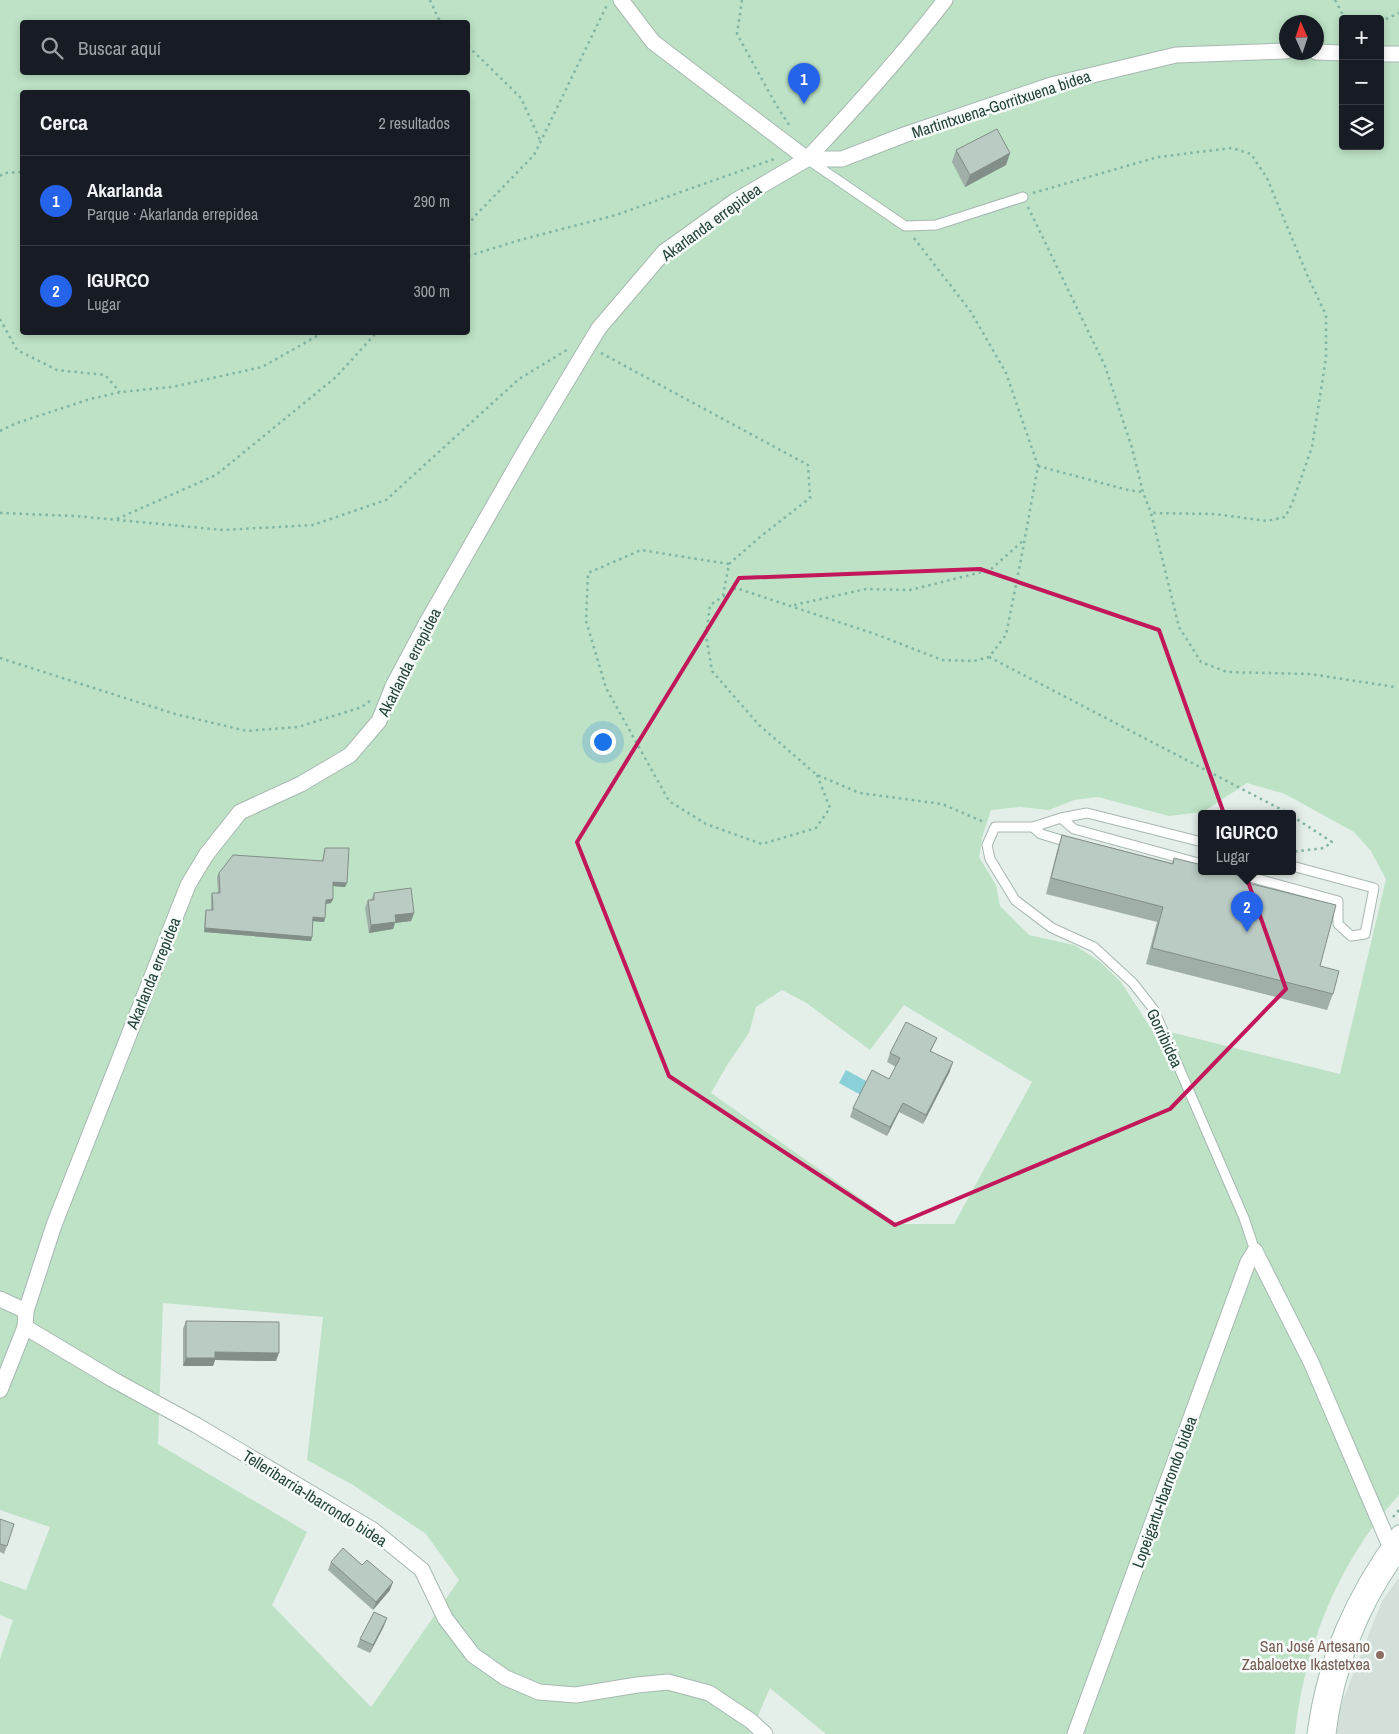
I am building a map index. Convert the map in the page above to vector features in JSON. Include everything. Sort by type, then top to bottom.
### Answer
[{"type":"street","points":[[621,0],[653,42],[807,159]]},
{"type":"street","name":"Akarlanda errepidea","points":[[0,1390],[25,1327],[26,1311],[64,1197],[188,885],[206,854],[240,812],[301,784],[350,755],[379,721],[394,684],[426,624],[588,346],[599,328],[664,252],[735,201],[807,159],[846,118],[919,34],[945,0]]},
{"type":"street","name":"Martintxuena-Gorritxuena bidea","points":[[807,159],[842,159],[904,135],[1051,85],[1176,55],[1279,51]]},
{"type":"street","points":[[1324,52],[1339,53]]},
{"type":"street","points":[[1384,54],[1399,54]]},
{"type":"street","points":[[1255,1251],[1312,1362],[1394,1550]]},
{"type":"street","name":"Lopeigartu-Ibarrondo bidea","points":[[1075,1734],[1245,1272],[1255,1251]]},
{"type":"street","points":[[0,1299],[26,1311]]},
{"type":"street","name":"Telleribarria-Ibarrondo bidea","points":[[25,1327],[112,1380],[196,1425],[372,1530],[422,1570],[446,1618],[473,1655],[506,1678],[540,1692],[576,1695],[668,1682],[709,1693],[751,1721],[766,1734]]},
{"type":"street","points":[[1328,1734],[1343,1665],[1359,1622],[1384,1574],[1399,1533]]},
{"type":"street","points":[[1315,1734],[1330,1663],[1348,1615],[1376,1565],[1394,1550]]},
{"type":"lane","points":[[807,159],[904,226],[936,225],[1023,197]]},
{"type":"lane","points":[[995,827],[1033,827],[1061,818],[1087,813],[1198,841]]},
{"type":"lane","points":[[1061,818],[1074,829],[1198,863]]},
{"type":"lane","name":"Gorribidea","points":[[995,827],[987,845],[990,859],[1015,900],[1052,928],[1094,947],[1132,982],[1154,1010],[1244,1218],[1255,1251]]},
{"type":"lane","points":[[1033,827],[1041,834],[1078,845]]},
{"type":"lane","points":[[1243,875],[1338,901],[1338,924],[1351,936],[1365,934],[1374,888],[1296,867]]},
{"type":"path","points":[[430,0],[440,20]]},
{"type":"path","points":[[470,223],[534,156],[609,0]]},
{"type":"path","points":[[742,0],[737,34],[774,103],[793,132]]},
{"type":"path","points":[[1335,0],[1344,15]]},
{"type":"path","points":[[1384,20],[1399,12]]},
{"type":"path","points":[[470,48],[521,98],[541,141]]},
{"type":"path","points":[[1151,513],[1215,514],[1267,521],[1285,518],[1292,504],[1312,447],[1326,358],[1326,314],[1308,277],[1267,178],[1251,154],[1232,148],[1158,157],[1051,187],[1023,197],[1105,366],[1151,513],[1178,626],[1202,662],[1227,672],[1310,674],[1395,687]]},
{"type":"path","points":[[470,255],[616,215],[785,155],[807,159]]},
{"type":"path","points":[[0,176],[4,173],[20,172]]},
{"type":"path","points":[[904,226],[971,312],[1006,373],[1038,466],[1006,635],[989,658]]},
{"type":"path","points":[[0,319],[17,350],[58,370],[105,375],[121,392]]},
{"type":"path","points":[[0,431],[26,420],[90,399],[121,392],[172,387],[262,367],[319,335]]},
{"type":"path","points":[[116,520],[216,475],[336,377],[375,335]]},
{"type":"path","points":[[0,513],[76,516],[223,530],[313,525],[386,500],[519,378],[568,348],[588,346],[808,465],[810,498],[729,564],[722,596]]},
{"type":"path","points":[[1038,466],[1120,488],[1143,492]]},
{"type":"path","points":[[793,606],[866,588],[910,590],[990,570],[1025,539]]},
{"type":"path","points":[[729,564],[641,550],[588,573],[586,621],[606,688],[669,801],[706,824],[762,844],[816,828],[830,808],[817,775]]},
{"type":"path","points":[[995,827],[942,804],[860,794],[817,775],[759,725],[712,671],[706,634],[710,605],[736,588],[878,635],[942,660],[974,661],[989,658],[1282,810]]},
{"type":"path","points":[[0,658],[175,714],[247,731],[298,727],[362,707],[370,701]]},
{"type":"path","points":[[1296,819],[1332,842],[1324,848],[1296,852]]},
{"type":"highlighted area","points":[[980,569],[1159,630],[1286,989],[1170,1109],[895,1225],[669,1076],[577,842],[739,578]]},
{"type":"shaded area","name":"San José Artesano Zabaloetxe Ikastetxea","points":[[1399,1578],[1399,1734],[1336,1734],[1339,1710],[1382,1601]]},
{"type":"green space","points":[[0,0],[1399,0],[1399,1495],[1378,1520],[1359,1548],[1342,1576],[1328,1606],[1316,1637],[1307,1669],[1295,1734],[826,1734],[770,1688],[750,1734],[0,1734],[0,1659],[13,1620],[0,1615],[0,1581],[26,1590],[50,1527],[0,1510]],"holes":[[[1247,783],[1285,794],[1354,832],[1371,851],[1386,879],[1340,1074],[1150,1027],[1121,982],[1099,961],[1074,945],[1029,935],[1000,906],[996,885],[979,857],[983,834],[991,810],[1020,807],[1049,810],[1074,800],[1098,797],[1169,816],[1198,813],[1198,810],[1206,810]],[[782,990],[805,1002],[870,1050],[904,1005],[1032,1082],[954,1224],[897,1224],[711,1093],[749,1033],[756,1007]],[[163,1303],[323,1317],[307,1460],[353,1485],[426,1534],[459,1580],[371,1707],[272,1605],[307,1532],[158,1444]]]},
{"type":"water","points":[[846,1070],[868,1082],[861,1095],[839,1083]]},
{"type":"building","points":[[997,129],[1010,153],[970,175],[956,150]]},
{"type":"building","points":[[1062,835],[1173,864],[1174,858],[1198,864],[1198,875],[1245,876],[1244,882],[1336,905],[1320,966],[1339,971],[1333,994],[1152,948],[1163,907],[1051,878]]},
{"type":"building","points":[[325,848],[349,848],[347,883],[333,882],[333,899],[326,900],[325,918],[313,917],[312,937],[205,928],[206,910],[213,910],[212,893],[220,893],[219,873],[233,855],[323,861]]},
{"type":"building","points":[[411,888],[414,913],[395,915],[396,922],[371,925],[368,900],[374,900],[374,893]]},
{"type":"building","points":[[906,1022],[937,1038],[930,1051],[953,1062],[926,1115],[903,1103],[890,1127],[853,1108],[872,1070],[889,1079],[900,1058],[890,1053]]},
{"type":"building","points":[[186,1321],[279,1322],[279,1353],[215,1352],[215,1358],[186,1358]]},
{"type":"building","points":[[0,1519],[14,1524],[7,1546],[0,1544]]},
{"type":"building","points":[[343,1548],[362,1565],[367,1560],[393,1582],[376,1602],[331,1562]]},
{"type":"building","points":[[374,1612],[387,1618],[373,1645],[360,1639]]},
{"type":"place","name":"Akarlanda","points":[[804,104]]},
{"type":"place","name":"IGURCO","points":[[1247,932]]},
{"type":"place","name":"San José Artesano Zabaloetxe Ikastetxea","points":[[1380,1655]]}]
